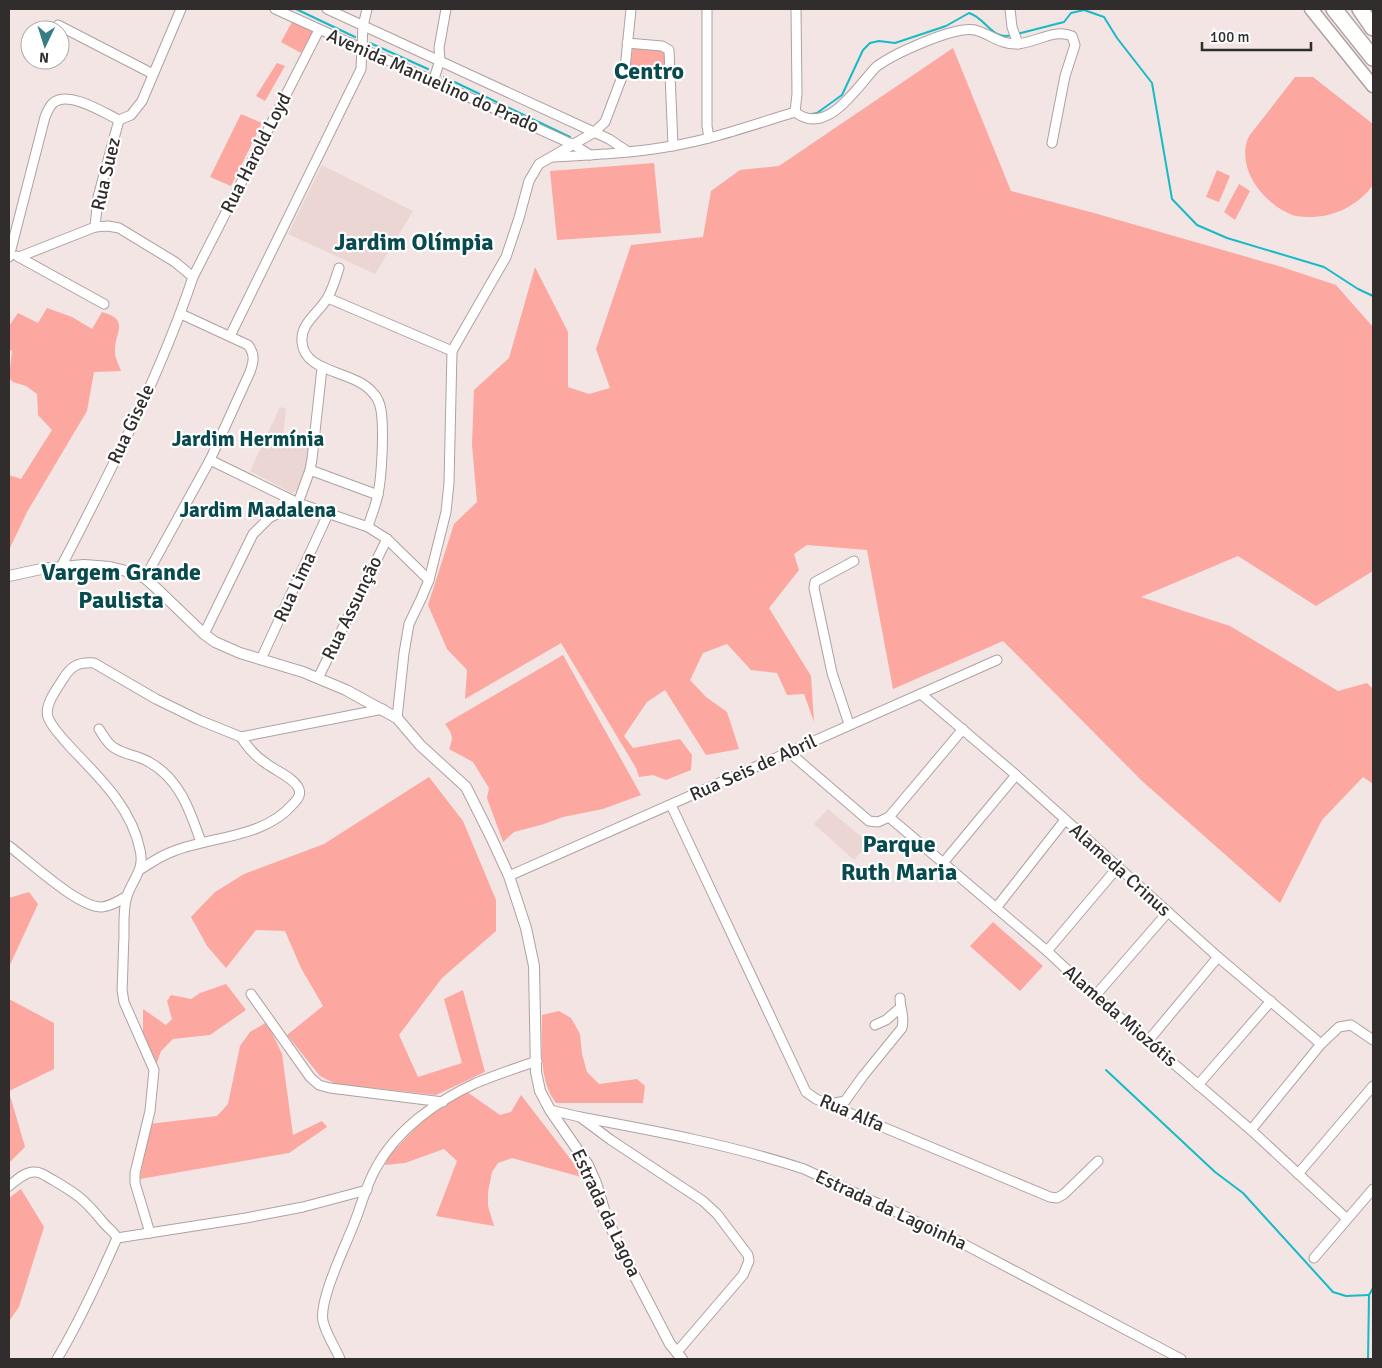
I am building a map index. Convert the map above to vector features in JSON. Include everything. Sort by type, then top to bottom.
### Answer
[{"type":"highway","points":[[1334,9],[1373,58]]},
{"type":"highway","points":[[1345,9],[1373,43]]},
{"type":"highway","points":[[1360,9],[1373,28]]},
{"type":"main road","points":[[1311,9],[1373,86]]},
{"type":"street","points":[[104,304],[19,257],[9,256],[45,117],[49,108],[60,100],[78,101],[119,120],[126,119],[142,101],[181,9]]},
{"type":"street","name":"Avenida Manuelino do Prado","points":[[275,9],[574,145],[590,155]]},
{"type":"street","name":"Avenida Manuelino do Prado","points":[[327,9],[609,139],[626,151]]},
{"type":"street","points":[[230,336],[361,69],[363,26],[367,9]]},
{"type":"street","points":[[433,82],[440,60],[439,48],[446,9]]},
{"type":"street","points":[[9,576],[84,565],[110,567],[134,573],[145,578],[204,634],[227,648],[318,678],[346,690],[398,718],[409,624],[429,580],[440,540],[447,502],[453,390],[452,351],[506,257],[532,175],[539,164],[593,133],[608,118],[625,69],[626,43],[631,9]]},
{"type":"street","points":[[707,9],[707,126],[709,138]]},
{"type":"street","points":[[795,112],[797,94],[796,9]]},
{"type":"street","points":[[1010,9],[1012,27],[1017,42]]},
{"type":"street","name":"Rua Harold Loyd","points":[[193,277],[319,30]]},
{"type":"street","points":[[795,112],[802,117],[811,119],[827,117],[882,62],[949,34],[973,30],[984,33],[1000,42],[1017,42],[1067,34],[1075,40],[1075,45],[1065,76],[1052,143]]},
{"type":"street","points":[[70,31],[153,74]]},
{"type":"street","points":[[626,43],[662,46],[669,50],[673,146]]},
{"type":"street","points":[[550,158],[673,146],[709,138],[795,112]]},
{"type":"street","name":"Rua Suez","points":[[95,228],[98,197],[119,120]]},
{"type":"street","points":[[19,257],[95,228],[108,226],[124,231],[175,262],[193,277]]},
{"type":"street","points":[[339,268],[328,298],[306,324],[301,341],[307,356],[322,368],[352,377],[373,393],[378,401],[381,420],[380,470],[378,495],[368,527]]},
{"type":"street","name":"Rua Gisele","points":[[61,567],[106,480],[181,314],[193,277]]},
{"type":"street","points":[[328,298],[452,351]]},
{"type":"street","points":[[145,578],[210,460],[250,372],[254,358],[253,351],[248,345],[181,314]]},
{"type":"street","points":[[204,634],[254,534],[269,518],[298,503],[310,470],[322,368]]},
{"type":"street","points":[[210,460],[298,503],[368,527],[387,539],[429,580]]},
{"type":"street","points":[[310,470],[378,495]]},
{"type":"street","name":"Rua Lima","points":[[261,659],[328,514]]},
{"type":"street","name":"Rua Assunção","points":[[318,678],[387,539]]},
{"type":"street","points":[[849,724],[832,673],[814,588],[815,582],[854,561]]},
{"type":"street","name":"Rua Seis de Abril","points":[[508,876],[997,660]]},
{"type":"street","points":[[150,1233],[135,1183],[135,1173],[151,1103],[154,1070],[123,998],[124,928],[127,896],[141,869],[141,852],[137,836],[119,802],[65,741],[48,717],[48,707],[52,698],[71,667],[78,664],[94,663],[156,699],[199,720],[241,737],[383,710]]},
{"type":"street","name":"Alameda Crinus","points":[[921,694],[1016,775],[1218,957],[1321,1044]]},
{"type":"street","name":"Estrada da Lagoa","points":[[398,718],[420,744],[466,787],[491,837],[523,917],[534,966],[537,1082],[540,1091],[550,1110],[588,1165],[619,1246],[670,1344],[679,1356]]},
{"type":"street","points":[[99,729],[111,746],[118,751],[148,761],[161,769],[183,795],[201,842]]},
{"type":"street","points":[[790,753],[869,822],[878,822],[889,817],[963,729]]},
{"type":"street","points":[[141,869],[157,858],[201,842],[247,832],[267,824],[287,810],[299,797],[299,790],[294,782],[259,758],[249,749],[241,737]]},
{"type":"street","points":[[943,863],[1016,775]]},
{"type":"street","name":"Rua Alfa","points":[[671,805],[806,1092],[816,1099],[1050,1197],[1057,1198],[1064,1194],[1098,1161]]},
{"type":"street","name":"Alameda Miozótis","points":[[889,817],[1047,951],[1095,996],[1251,1130],[1347,1219]]},
{"type":"street","points":[[996,908],[1065,820]]},
{"type":"street","points":[[9,846],[82,902],[92,906],[108,906],[127,896]]},
{"type":"street","points":[[1047,951],[1118,867]]},
{"type":"street","points":[[1095,996],[1168,912]]},
{"type":"street","points":[[1148,1041],[1218,957]]},
{"type":"street","points":[[251,994],[310,1077],[319,1085],[443,1102]]},
{"type":"street","points":[[830,1104],[845,1101],[902,1028],[904,1020],[900,1008],[900,998]]},
{"type":"street","points":[[1198,1085],[1271,1001]]},
{"type":"street","points":[[875,1025],[886,1020],[900,1008]]},
{"type":"street","points":[[1251,1130],[1321,1044],[1339,1027],[1351,1025],[1372,1037]]},
{"type":"street","points":[[340,1359],[323,1319],[326,1295],[376,1168],[395,1141],[411,1124],[443,1102],[476,1083],[536,1061]]},
{"type":"street","points":[[1298,1174],[1373,1086]]},
{"type":"street","name":"Estrada da Lagoinha","points":[[550,1110],[681,1136],[804,1169],[958,1241],[1181,1359]]},
{"type":"street","points":[[580,1117],[703,1202],[717,1214],[748,1255],[748,1268],[679,1356]]},
{"type":"street","points":[[9,1186],[29,1172],[44,1174],[69,1188],[85,1200],[102,1222],[115,1233],[117,1238],[70,1337],[57,1359]]},
{"type":"street","points":[[1314,1258],[1373,1189]]},
{"type":"street","points":[[117,1238],[246,1218],[367,1190]]},
{"type":"shaded area","points":[[292,22],[313,31],[301,53],[281,42]]},
{"type":"shaded area","points":[[633,46],[666,50],[665,78],[629,74]]},
{"type":"shaded area","points":[[953,48],[1011,191],[1282,267],[1336,285],[1373,327],[1373,571],[1316,606],[1238,556],[1141,597],[1230,626],[1338,691],[1367,683],[1373,689],[1373,784],[1363,777],[1322,820],[1280,903],[1142,781],[1003,641],[893,689],[867,550],[807,545],[794,554],[799,570],[769,608],[811,676],[814,722],[804,694],[787,695],[777,673],[751,670],[727,644],[703,653],[690,680],[706,697],[727,712],[739,749],[706,755],[665,690],[647,702],[624,736],[633,748],[680,739],[692,755],[691,770],[666,780],[653,775],[639,777],[636,768],[561,643],[465,699],[467,670],[447,649],[428,605],[454,524],[477,502],[472,445],[474,390],[509,358],[535,267],[568,332],[568,387],[589,394],[610,388],[596,349],[631,245],[703,237],[711,191],[740,170],[779,166]]},
{"type":"shaded area","points":[[277,63],[285,66],[265,101],[256,96]]},
{"type":"shaded area","points":[[1295,77],[1313,77],[1373,124],[1373,185],[1358,201],[1329,215],[1318,217],[1296,216],[1282,210],[1259,189],[1248,171],[1245,151],[1249,136]]},
{"type":"shaded area","points":[[241,114],[262,123],[231,186],[210,177]]},
{"type":"shaded area","points":[[654,163],[661,233],[557,240],[550,171]]},
{"type":"shaded area","points":[[322,165],[413,211],[375,274],[288,234]]},
{"type":"shaded area","points":[[1217,170],[1230,176],[1219,202],[1206,197]]},
{"type":"shaded area","points":[[1239,184],[1250,191],[1235,220],[1224,212]]},
{"type":"shaded area","points":[[47,308],[72,317],[92,329],[102,312],[116,319],[119,323],[119,328],[115,354],[121,371],[94,372],[87,411],[27,512],[9,550],[9,475],[21,479],[52,430],[38,415],[37,394],[9,378],[12,351],[9,349],[9,326],[18,313],[38,323]]},
{"type":"shaded area","points":[[280,407],[286,409],[283,436],[309,438],[307,463],[300,486],[292,493],[250,471]]},
{"type":"shaded area","points":[[563,655],[641,795],[603,809],[563,817],[514,832],[503,842],[487,798],[489,788],[473,762],[449,749],[452,735],[445,724]]},
{"type":"shaded area","points":[[429,777],[463,821],[496,900],[496,931],[442,978],[399,1035],[418,1077],[462,1063],[444,999],[463,990],[485,1072],[436,1095],[336,1084],[320,1076],[287,1035],[323,1006],[301,968],[285,931],[256,930],[226,968],[207,946],[191,917],[215,892],[244,874],[324,844]]},
{"type":"shaded area","points":[[828,809],[869,843],[854,860],[814,824]]},
{"type":"shaded area","points":[[29,892],[38,904],[9,967],[9,898]]},
{"type":"shaded area","points":[[993,922],[1043,966],[1020,991],[970,946]]},
{"type":"shaded area","points":[[226,984],[246,1010],[210,1035],[173,1039],[161,1051],[155,1068],[143,1037],[143,1009],[166,1025],[172,1019],[167,1001],[171,995],[191,999],[200,993]]},
{"type":"shaded area","points":[[9,999],[54,1023],[54,1069],[9,1091]]},
{"type":"shaded area","points":[[559,1011],[571,1018],[580,1034],[582,1054],[587,1072],[599,1084],[637,1079],[645,1086],[643,1103],[556,1103],[546,1083],[542,1061],[542,1015]]},
{"type":"shaded area","points":[[267,1022],[282,1054],[293,1135],[322,1121],[327,1127],[289,1153],[140,1179],[149,1124],[217,1116],[228,1104],[240,1046],[250,1032]]},
{"type":"shaded area","points":[[9,1092],[25,1147],[9,1163]]},
{"type":"shaded area","points":[[467,1092],[500,1115],[511,1112],[521,1095],[585,1178],[512,1158],[498,1163],[492,1172],[488,1192],[488,1206],[494,1226],[436,1216],[457,1161],[444,1149],[405,1163],[385,1165],[386,1159],[425,1118]]},
{"type":"shaded area","points":[[21,1189],[44,1227],[19,1307],[9,1321],[9,1198]]},
{"type":"waterway","points":[[296,9],[355,37]]},
{"type":"waterway","points":[[1017,34],[1064,22],[1071,13],[1084,10],[1104,17],[1117,38],[1152,83],[1172,199],[1197,225],[1227,238],[1324,267],[1358,289],[1373,296]]},
{"type":"waterway","points":[[812,114],[817,113],[842,95],[863,50],[870,43],[879,41],[895,43],[946,26],[969,13],[980,19],[999,35],[1012,35]]},
{"type":"waterway","points":[[370,43],[428,69]]},
{"type":"waterway","points":[[444,77],[570,137]]},
{"type":"waterway","points":[[1106,1070],[1215,1172],[1243,1193],[1333,1292],[1346,1296],[1369,1295]]},
{"type":"waterway","points":[[1368,1359],[1369,1295],[1373,1288]]},
{"type":"district","name":"Centro","points":[[649,71]]},
{"type":"district","name":"Jardim Olímpia","points":[[414,242]]},
{"type":"district","name":"Jardim Hermínia","points":[[248,439]]},
{"type":"district","name":"Jardim Madalena","points":[[258,510]]},
{"type":"district","name":"Vargem Grande Paulista","points":[[121,586]]},
{"type":"district","name":"Parque Ruth Maria","points":[[899,858]]}]
